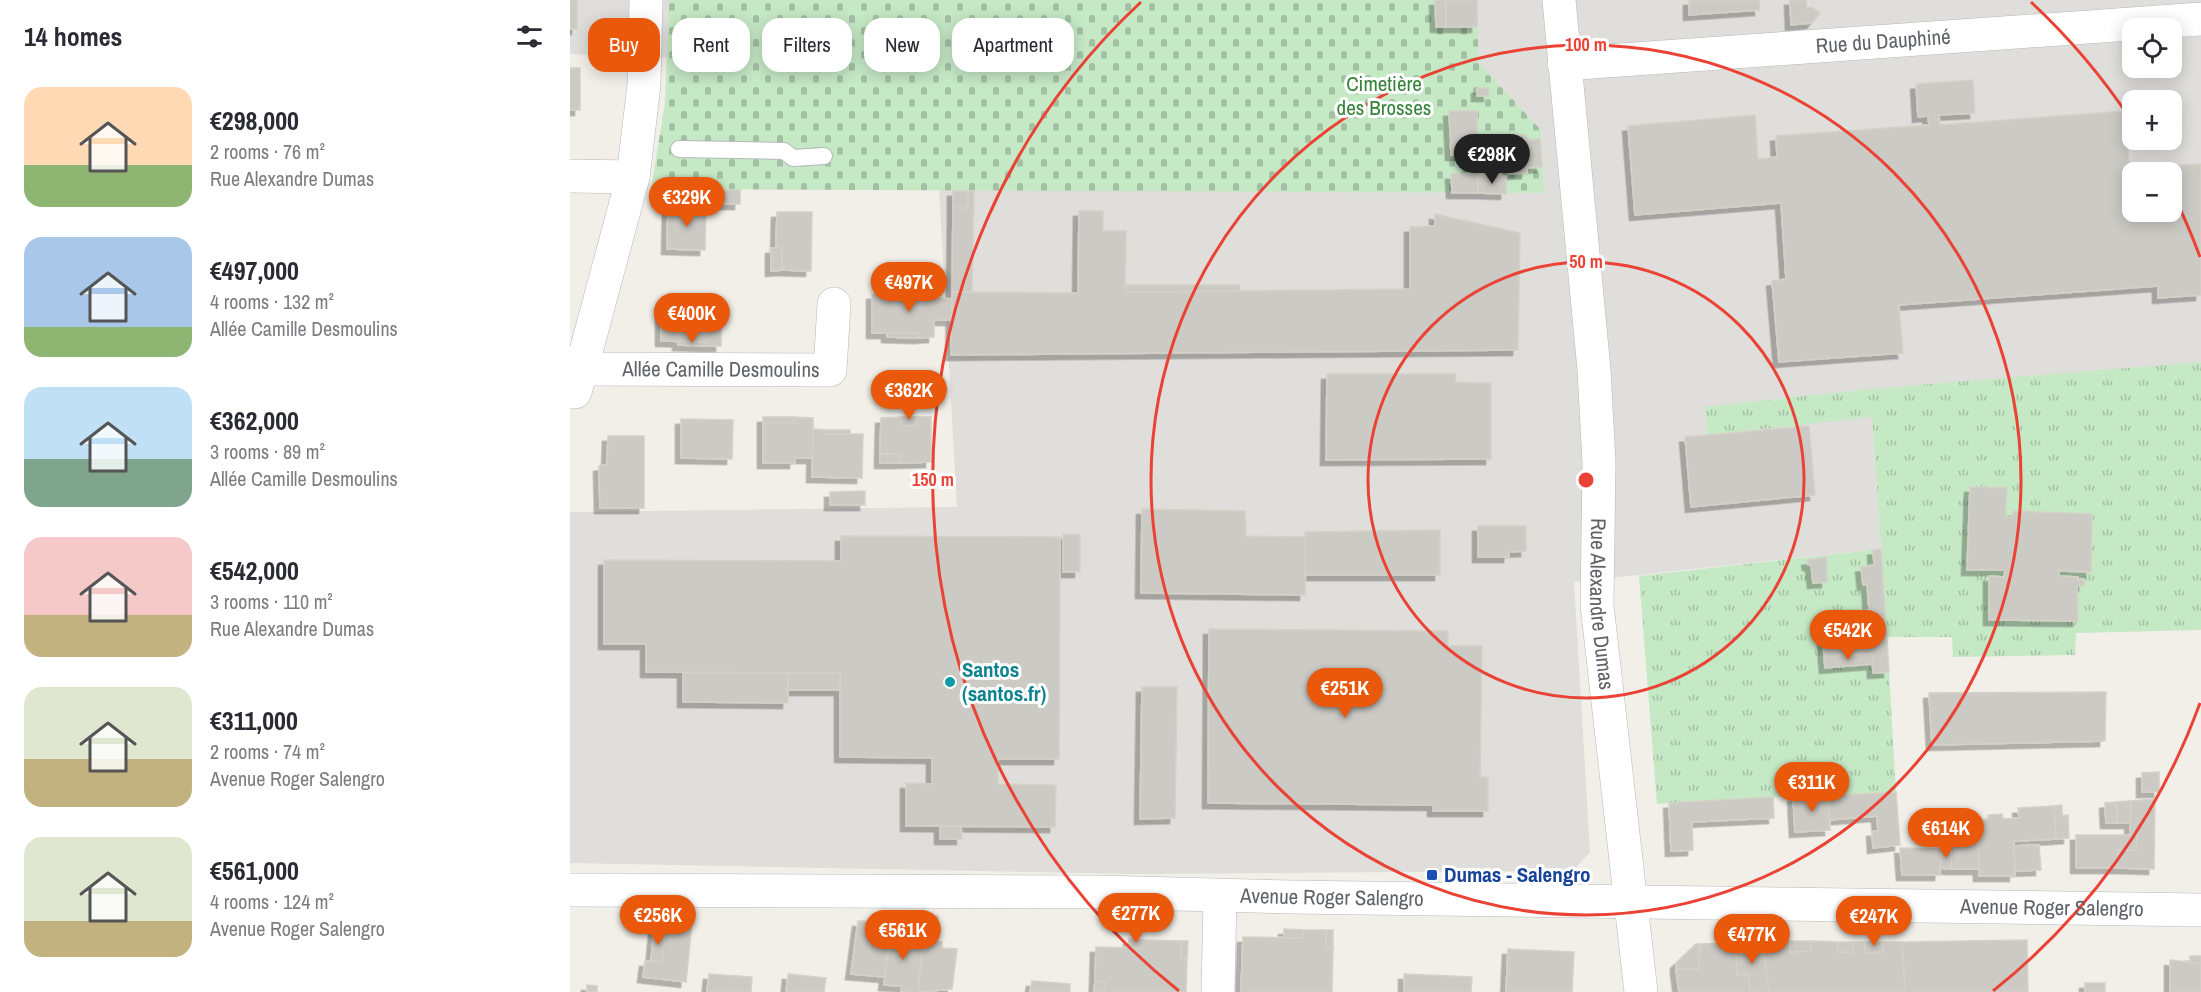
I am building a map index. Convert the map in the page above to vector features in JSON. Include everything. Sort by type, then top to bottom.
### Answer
[{"type":"street","points":[[575,384],[633,177],[644,85],[646,0]]},
{"type":"street","name":"Rue Alexandre Dumas","points":[[1558,0],[1594,370],[1599,463],[1597,605],[1641,992]]},
{"type":"street","name":"Rue du Dauphiné","points":[[1563,64],[2201,19]]},
{"type":"street","points":[[570,177],[633,177]]},
{"type":"street","name":"Allée Camille Desmoulins","points":[[575,384],[830,370],[834,304]]},
{"type":"street","name":"Avenue Roger Salengro","points":[[570,890],[1088,892],[1220,896],[2201,910]]},
{"type":"street","points":[[1218,992],[1220,896]]},
{"type":"lane","points":[[679,149],[784,151],[793,158],[824,156]]},
{"type":"shaded area","points":[[570,0],[669,0],[668,58],[660,58],[660,18],[588,18],[588,55],[570,54]]},
{"type":"shaded area","points":[[1478,0],[2201,0],[2201,363],[1870,390],[1881,549],[1574,582],[1590,852],[1573,871],[1132,874],[570,863],[570,512],[957,507],[939,189],[1543,193],[1541,130],[1478,62]]},
{"type":"green space","name":"Cimetière des Brosses","points":[[669,0],[1478,0],[1478,62],[1541,130],[1544,193],[651,189],[665,103]]},
{"type":"green space","points":[[2201,362],[2201,630],[2076,633],[2075,655],[1953,657],[1952,637],[1887,637],[1896,792],[1657,804],[1639,576],[1881,549],[1872,417],[1708,435],[1705,407],[1870,389]]},
{"type":"building","points":[[570,0],[577,0],[577,29],[570,29]]},
{"type":"building","points":[[1435,0],[1446,0],[1446,27],[1436,27]]},
{"type":"building","points":[[1446,0],[1477,0],[1477,27],[1446,27]]},
{"type":"building","points":[[1689,0],[1759,0],[1760,10],[1689,15]]},
{"type":"building","points":[[1790,0],[1806,0],[1807,8],[1812,7],[1820,13],[1812,23],[1791,25]]},
{"type":"building","points":[[570,68],[580,68],[580,110],[570,110]]},
{"type":"building","points":[[1973,80],[1975,113],[1939,115],[1940,125],[2122,111],[2122,150],[2128,150],[2129,162],[2122,162],[2122,222],[2182,222],[2182,165],[2201,164],[2201,295],[2158,298],[2158,286],[1899,305],[1903,353],[1779,362],[1772,281],[1786,279],[1781,203],[1635,215],[1628,126],[1755,115],[1758,159],[1777,157],[1776,136],[1929,125],[1928,116],[1918,117],[1916,84]]},
{"type":"building","points":[[1477,88],[1488,88],[1489,96],[1477,96]]},
{"type":"building","points":[[1449,111],[1477,111],[1478,154],[1451,155]]},
{"type":"building","points":[[1526,135],[1525,140],[1540,139],[1542,167],[1527,168],[1527,173],[1509,174],[1507,136]]},
{"type":"building","points":[[1451,174],[1478,174],[1478,193],[1452,193]]},
{"type":"building","points":[[1478,176],[1506,176],[1506,194],[1478,193]]},
{"type":"building","points":[[715,190],[740,190],[740,204],[715,204]]},
{"type":"building","points":[[953,191],[968,191],[968,208],[953,208]]},
{"type":"building","points":[[968,191],[974,191],[972,292],[952,292],[953,208],[968,208]]},
{"type":"building","points":[[668,206],[706,206],[705,250],[667,249]]},
{"type":"building","points":[[1079,211],[1103,211],[1103,231],[1126,231],[1125,292],[1410,289],[1410,227],[1435,226],[1435,214],[1520,233],[1518,350],[951,355],[952,292],[1078,293]]},
{"type":"building","points":[[777,212],[812,212],[811,271],[782,270],[782,248],[776,248]]},
{"type":"building","points":[[771,248],[782,248],[782,270],[771,271]]},
{"type":"building","points":[[1125,285],[1239,285],[1240,291],[1125,292]]},
{"type":"building","points":[[872,294],[934,294],[934,298],[952,299],[951,320],[934,320],[934,337],[919,338],[919,333],[872,333]]},
{"type":"building","points":[[661,303],[721,305],[721,346],[706,346],[706,342],[661,341]]},
{"type":"building","points":[[887,333],[919,333],[919,338],[887,337]]},
{"type":"building","points":[[678,341],[706,342],[706,346],[678,345]]},
{"type":"building","points":[[1327,374],[1456,374],[1455,382],[1491,383],[1491,459],[1326,460]]},
{"type":"building","points":[[763,417],[794,417],[794,423],[763,423]]},
{"type":"building","points":[[794,417],[813,418],[813,458],[795,458],[795,463],[763,463],[763,423],[794,423]]},
{"type":"building","points":[[901,417],[902,426],[917,425],[917,417],[931,417],[931,462],[900,463],[900,454],[880,454],[881,418]]},
{"type":"building","points":[[901,417],[917,417],[917,425],[902,426]]},
{"type":"building","points":[[681,419],[733,420],[732,459],[681,458]]},
{"type":"building","points":[[1809,426],[1815,495],[1691,507],[1685,437]]},
{"type":"building","points":[[813,429],[826,430],[826,434],[863,434],[862,478],[812,477]]},
{"type":"building","points":[[826,430],[850,430],[850,434],[826,434]]},
{"type":"building","points":[[608,436],[644,436],[644,508],[600,508],[599,466],[607,465]]},
{"type":"building","points":[[880,454],[900,454],[900,463],[880,463]]},
{"type":"building","points":[[1970,487],[2007,488],[2005,517],[2012,518],[2013,511],[2092,514],[2091,572],[2059,571],[2059,576],[2078,577],[2078,580],[2084,580],[2084,586],[2077,586],[2078,621],[1989,620],[1989,576],[2004,577],[2005,570],[1967,570]]},
{"type":"building","points":[[865,491],[865,505],[830,505],[830,492]]},
{"type":"building","points":[[1142,509],[1245,511],[1246,536],[1306,537],[1305,595],[1141,593]]},
{"type":"building","points":[[1478,526],[1526,526],[1526,551],[1509,552],[1509,557],[1478,557]]},
{"type":"building","points":[[1440,530],[1440,575],[1305,575],[1305,532]]},
{"type":"building","points":[[1063,534],[1080,535],[1080,572],[1063,572]]},
{"type":"building","name":"Santos (santos.fr)","points":[[841,536],[1060,537],[1059,759],[998,759],[998,784],[1056,785],[1055,827],[906,826],[906,783],[932,784],[932,758],[840,757],[840,673],[646,672],[646,644],[604,644],[604,560],[841,561]]},
{"type":"building","points":[[1881,549],[1889,672],[1873,673],[1872,654],[1824,657],[1822,619],[1859,616],[1859,611],[1869,610],[1867,584],[1863,585],[1861,567],[1874,565],[1873,550]]},
{"type":"building","points":[[1826,557],[1827,582],[1813,583],[1811,565],[1808,565],[1807,560]]},
{"type":"building","points":[[1209,629],[1448,631],[1448,646],[1482,646],[1480,777],[1488,777],[1488,811],[1433,811],[1433,805],[1208,803]]},
{"type":"building","points":[[1872,654],[1873,664],[1825,668],[1824,657]]},
{"type":"building","points":[[683,673],[788,673],[788,703],[683,702]]},
{"type":"building","points":[[788,673],[840,673],[840,690],[788,690]]},
{"type":"building","points":[[1142,687],[1177,687],[1175,818],[1140,819]]},
{"type":"building","points":[[2106,692],[2105,741],[1932,745],[1929,693]]},
{"type":"building","points":[[2159,772],[2159,792],[2142,792],[2142,773]]},
{"type":"building","points":[[1896,792],[1900,845],[1873,848],[1872,831],[1878,831],[1877,816],[1829,820],[1828,796]]},
{"type":"building","points":[[1828,794],[1830,830],[1795,832],[1793,796]]},
{"type":"building","points":[[1773,797],[1774,818],[1692,822],[1693,850],[1671,851],[1669,803]]},
{"type":"building","points":[[2155,799],[2154,869],[2118,868],[2118,850],[2136,850],[2137,835],[2130,835],[2131,801]]},
{"type":"building","points":[[2131,801],[2130,823],[2117,823],[2116,802]]},
{"type":"building","points":[[2116,802],[2117,823],[2106,823],[2105,803]]},
{"type":"building","points":[[2062,805],[2062,816],[2068,815],[2069,838],[2056,839],[2054,806]]},
{"type":"building","points":[[2054,806],[2056,839],[2014,841],[2015,876],[1979,876],[1977,821],[1988,819],[1988,815],[2002,814],[2003,819],[2019,818],[2018,808]]},
{"type":"building","points":[[940,826],[961,826],[962,839],[940,839]]},
{"type":"building","points":[[2076,835],[2137,835],[2136,850],[2118,850],[2118,868],[2076,868]]},
{"type":"building","points":[[1951,841],[1978,841],[1979,869],[1951,869]]},
{"type":"building","points":[[2039,845],[2041,870],[2015,871],[2014,846]]},
{"type":"building","points":[[1900,848],[1942,849],[1940,875],[1902,875]]},
{"type":"building","points":[[1942,849],[1951,849],[1951,869],[1940,868]]},
{"type":"building","points":[[667,914],[693,914],[686,982],[643,977],[645,961],[662,962]]},
{"type":"building","points":[[926,916],[938,916],[936,941],[942,942],[942,948],[957,949],[952,989],[918,992]]},
{"type":"building","points":[[858,921],[891,922],[885,977],[851,974]]},
{"type":"building","points":[[891,925],[907,925],[907,939],[914,940],[914,947],[922,948],[918,992],[901,992],[902,986],[884,985]]},
{"type":"building","points":[[654,929],[665,930],[662,962],[651,961]]},
{"type":"building","points":[[1284,929],[1304,930],[1303,938],[1284,938]]},
{"type":"building","points":[[1304,930],[1326,930],[1326,948],[1333,948],[1332,992],[1241,992],[1243,937],[1303,938]]},
{"type":"building","points":[[1326,930],[1333,930],[1333,948],[1326,948]]},
{"type":"building","points":[[1129,939],[1143,940],[1143,948],[1128,948]]},
{"type":"building","points":[[1143,940],[1182,941],[1181,959],[1187,959],[1186,992],[1104,992],[1105,982],[1095,981],[1096,947],[1143,948]]},
{"type":"building","points":[[2027,940],[2028,992],[1905,992],[1902,942]]},
{"type":"building","points":[[1182,941],[1188,941],[1187,959],[1181,959]]},
{"type":"building","points":[[1762,941],[1790,941],[1790,952],[1811,951],[1811,941],[1838,942],[1838,952],[1853,952],[1853,942],[1865,942],[1865,953],[1883,952],[1882,942],[1902,942],[1905,992],[1769,992]]},
{"type":"building","points":[[1762,941],[1769,992],[1750,992],[1748,974],[1737,975],[1735,943]]},
{"type":"building","points":[[1790,941],[1811,941],[1811,951],[1790,952]]},
{"type":"building","points":[[1838,942],[1853,942],[1853,952],[1838,952]]},
{"type":"building","points":[[1865,942],[1882,942],[1883,952],[1865,953]]},
{"type":"building","points":[[1735,943],[1737,975],[1748,974],[1750,992],[1679,992],[1676,969],[1699,969],[1700,944]]},
{"type":"building","points":[[1696,944],[1700,944],[1699,969],[1676,969],[1676,963]]},
{"type":"building","points":[[1508,949],[1574,952],[1572,992],[1506,992]]},
{"type":"building","points":[[2190,956],[2201,956],[2201,964],[2190,964]]},
{"type":"building","points":[[2170,960],[2201,964],[2201,992],[2170,992]]},
{"type":"building","points":[[709,974],[752,977],[751,992],[707,992]]},
{"type":"building","points":[[788,974],[826,978],[824,992],[786,992]]},
{"type":"building","points":[[1404,974],[1472,977],[1471,992],[1404,992]]},
{"type":"building","points":[[1032,981],[1070,984],[1070,992],[1030,992]]},
{"type":"building","points":[[1095,981],[1105,982],[1104,992],[1094,992]]},
{"type":"building","points":[[2085,983],[2105,983],[2105,992],[2085,992]]},
{"type":"building","points":[[587,985],[597,986],[597,992],[587,992]]},
{"type":"place","name":"Santos (santos.fr)","points":[[950,682]]},
{"type":"place","name":"Dumas - Salengro","points":[[1432,875]]}]
